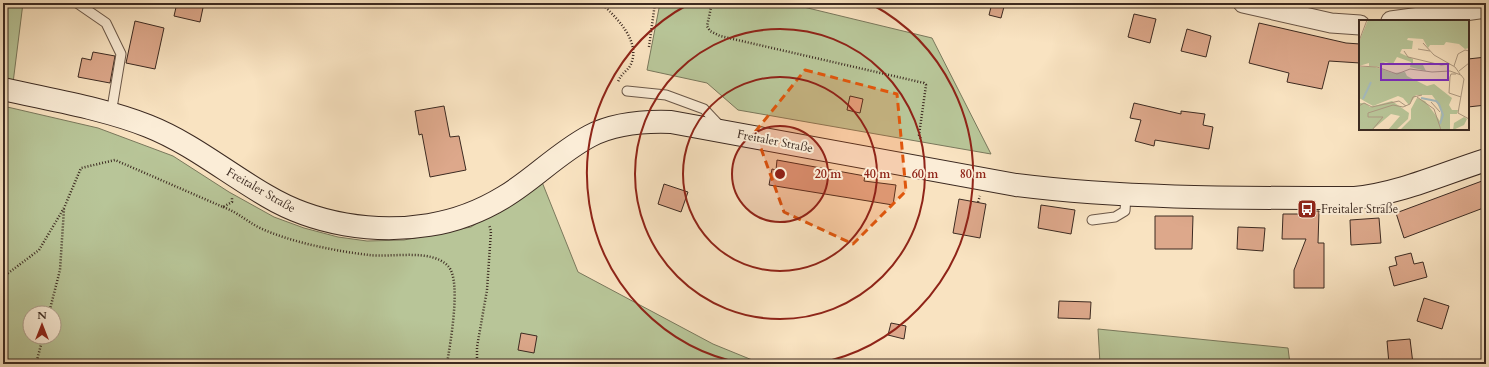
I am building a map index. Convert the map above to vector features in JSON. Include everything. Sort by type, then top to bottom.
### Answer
[{"type":"main road","name":"Freitaler Straße","points":[[3,89],[111,114],[147,126],[190,147],[268,197],[299,213],[321,220],[371,227],[428,226],[457,219],[504,197],[565,151],[591,135],[614,127],[643,121],[671,122],[877,161],[1016,185],[1067,191],[1126,195],[1355,198],[1376,196],[1406,189],[1486,160]]},
{"type":"street","points":[[1243,3],[1331,24],[1359,25]]},
{"type":"street","points":[[1398,20],[1486,8]]},
{"type":"lane","points":[[77,3],[106,23],[121,54],[111,114]]},
{"type":"lane","points":[[626,91],[666,95],[704,109],[725,132]]},
{"type":"lane","points":[[1092,220],[1115,217],[1125,212],[1126,195]]},
{"type":"path","points":[[601,3],[626,30],[633,48],[631,65],[620,75],[618,82],[626,91]]},
{"type":"path","points":[[649,47],[655,3]]},
{"type":"path","points":[[712,3],[707,26],[710,31],[720,36],[926,84],[920,135],[921,139]]},
{"type":"path","points":[[3,278],[40,250],[64,208],[81,168],[115,160],[237,212],[259,227],[294,240],[369,256],[416,255],[437,258],[449,266],[453,275],[455,302],[454,324],[448,364]]},
{"type":"path","points":[[223,207],[232,202],[233,194]]},
{"type":"path","points":[[51,305],[60,270],[64,208]]},
{"type":"path","points":[[477,364],[477,347],[487,290],[491,231]]},
{"type":"path","points":[[36,364],[41,345]]},
{"type":"highlighted area","points":[[805,70],[897,94],[906,191],[853,244],[784,212],[755,132]]},
{"type":"green space","points":[[3,3],[23,3],[13,83],[3,80]]},
{"type":"green space","points":[[660,3],[787,3],[932,38],[991,154],[738,110],[707,83],[647,70]]},
{"type":"green space","points":[[3,106],[98,128],[173,156],[229,192],[274,217],[304,228],[338,237],[367,241],[404,240],[471,227],[542,182],[578,272],[713,344],[762,364],[3,364]]},
{"type":"green space","points":[[1098,329],[1288,348],[1290,364],[1100,364]]},
{"type":"building","points":[[177,3],[204,3],[200,22],[174,16]]},
{"type":"building","points":[[992,3],[1005,3],[1001,18],[989,15]]},
{"type":"building","points":[[1134,14],[1156,19],[1150,43],[1128,37]]},
{"type":"building","points":[[135,21],[164,28],[155,69],[126,63]]},
{"type":"building","points":[[1259,23],[1346,43],[1359,44],[1359,63],[1329,61],[1322,89],[1287,82],[1289,73],[1249,63]]},
{"type":"building","points":[[1187,29],[1211,36],[1206,57],[1181,51]]},
{"type":"building","points":[[93,52],[115,56],[110,83],[78,77],[82,58],[91,60]]},
{"type":"building","points":[[1486,57],[1486,105],[1469,107],[1469,59]]},
{"type":"building","points":[[850,96],[863,99],[860,113],[847,110]]},
{"type":"building","points":[[1134,103],[1181,114],[1181,111],[1205,114],[1203,125],[1213,127],[1209,149],[1155,140],[1154,146],[1135,141],[1141,120],[1130,118]]},
{"type":"building","points":[[444,106],[450,137],[459,136],[466,170],[430,177],[422,134],[419,135],[415,111]]},
{"type":"building","points":[[777,160],[865,176],[864,181],[896,185],[893,205],[769,185],[772,169],[776,170]]},
{"type":"building","points":[[1482,181],[1486,191],[1486,207],[1404,238],[1396,213]]},
{"type":"building","points":[[664,184],[688,192],[681,212],[658,204]]},
{"type":"building","points":[[959,199],[986,204],[980,238],[953,233]]},
{"type":"building","points":[[1041,205],[1075,210],[1071,234],[1038,228]]},
{"type":"building","points":[[1316,211],[1319,211],[1318,243],[1324,243],[1324,288],[1294,288],[1294,270],[1306,239],[1282,239],[1283,214],[1315,214]]},
{"type":"building","points":[[1155,216],[1193,216],[1192,249],[1155,249]]},
{"type":"building","points":[[1379,218],[1381,243],[1351,245],[1350,220]]},
{"type":"building","points":[[1238,227],[1265,228],[1263,251],[1237,249]]},
{"type":"building","points":[[1411,253],[1414,264],[1423,262],[1427,277],[1394,286],[1389,267],[1397,265],[1395,257]]},
{"type":"building","points":[[1424,298],[1449,306],[1442,329],[1417,321]]},
{"type":"building","points":[[1059,301],[1091,302],[1090,319],[1058,318]]},
{"type":"building","points":[[891,323],[906,326],[904,339],[888,335]]},
{"type":"building","points":[[521,333],[537,336],[534,353],[518,350]]},
{"type":"building","points":[[1410,339],[1413,364],[1389,364],[1387,341]]},
{"type":"place","name":"Freitaler Straße","points":[[1307,209]]}]
